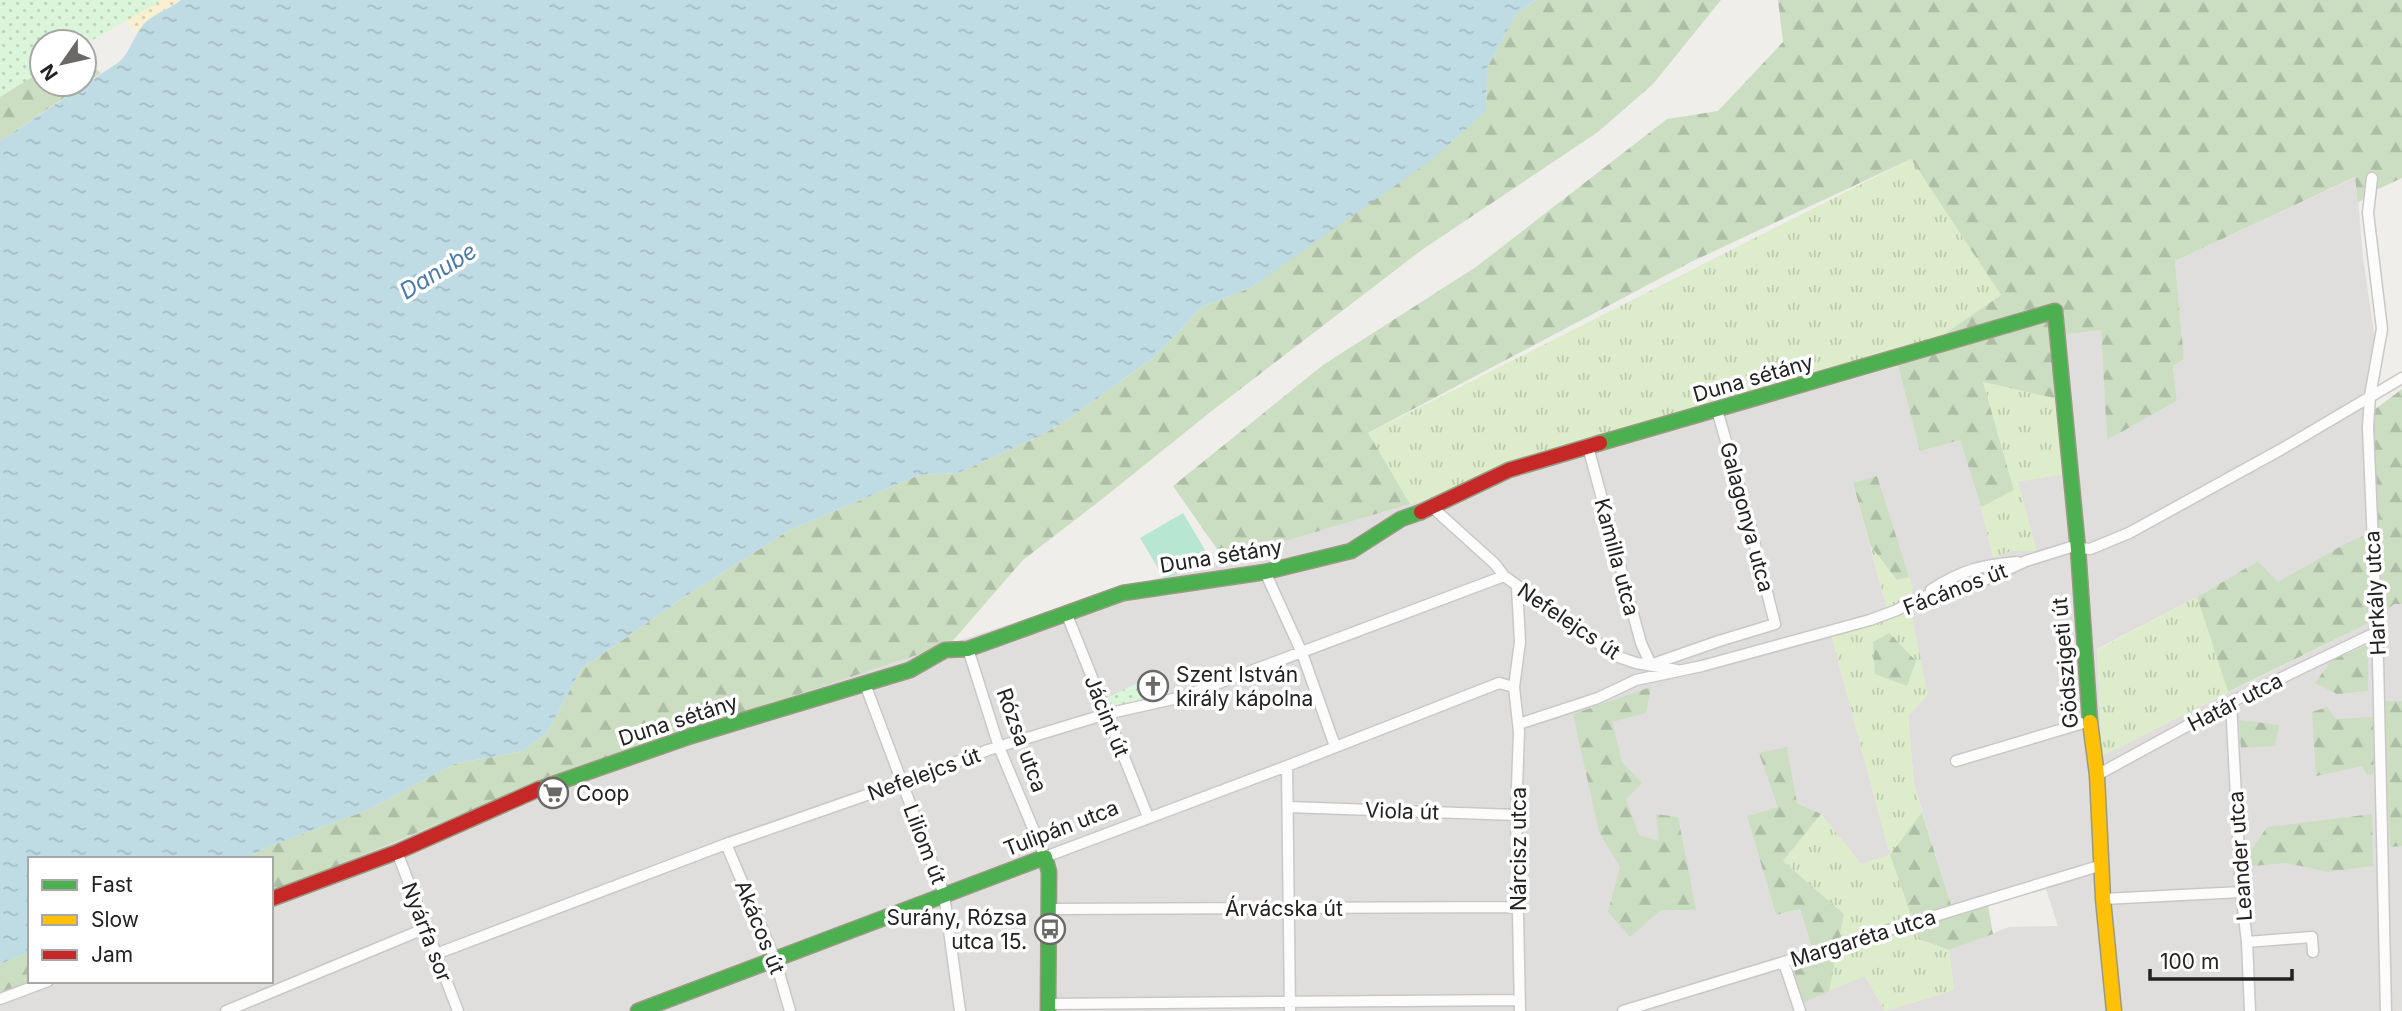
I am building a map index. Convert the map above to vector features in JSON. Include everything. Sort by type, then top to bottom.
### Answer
[{"type":"street","name":"Harkály utca","points":[[2372,177],[2368,214],[2382,329],[2370,396],[2368,428],[2386,1011]]},
{"type":"street","name":"Duna sétány","points":[[273,898],[397,852],[541,788],[691,736],[909,670],[945,650],[968,649],[1123,593],[1265,572],[1351,551],[1401,519],[1433,509],[1509,470],[2054,311]]},
{"type":"street","name":"Gödszigeti út","points":[[2054,311],[2078,549],[2113,1011]]},
{"type":"street","name":"Fácános út","points":[[1519,724],[1598,698],[1636,680],[1702,666],[1870,620],[1917,599],[1943,591],[1965,589],[2026,561],[2071,547],[2091,550],[2129,533],[2280,450],[2402,378]]},
{"type":"street","name":"Galagonya utca","points":[[1651,665],[1775,624],[1717,410]]},
{"type":"street","name":"Kamilla utca","points":[[1588,447],[1641,643],[1651,665]]},
{"type":"street","points":[[1433,509],[1495,564],[1504,576]]},
{"type":"street","points":[[1917,599],[1955,575],[1973,568],[2026,561]]},
{"type":"street","points":[[1265,572],[1301,653],[1335,746]]},
{"type":"street","name":"Nefelejcs út","points":[[436,954],[726,844],[999,747],[1106,715],[1182,696],[1504,576],[1616,656],[1636,663],[1677,670]]},
{"type":"street","name":"Nárcisz utca","points":[[1517,586],[1520,642],[1514,687],[1519,724],[1516,815],[1520,1005]]},
{"type":"street","name":"Jácint út","points":[[1067,615],[1148,817]]},
{"type":"street","name":"Határ utca","points":[[2096,775],[2231,702],[2375,633]]},
{"type":"street","name":"Rózsa utca","points":[[968,649],[999,747],[1049,872],[1048,1007]]},
{"type":"street","points":[[1636,680],[1651,665]]},
{"type":"street","name":"Tulipán utca","points":[[638,1011],[1287,766],[1499,682],[1514,687]]},
{"type":"street","name":"Liliom út","points":[[865,684],[944,894],[960,1011]]},
{"type":"street","name":"Leander utca","points":[[2231,702],[2250,1011]]},
{"type":"street","points":[[1956,761],[2090,721]]},
{"type":"street","points":[[1287,766],[1290,1006]]},
{"type":"street","name":"Viola út","points":[[1288,807],[1516,815]]},
{"type":"street","name":"Akácos út","points":[[726,844],[775,959],[790,1011]]},
{"type":"street","name":"Nyárfa sor","points":[[397,852],[458,1011]]},
{"type":"street","name":"Margaréta utca","points":[[1623,1011],[2102,865]]},
{"type":"street","points":[[2103,899],[2241,892]]},
{"type":"street","name":"Árvácska út","points":[[1050,909],[1518,907]]},
{"type":"street","points":[[226,1011],[426,928]]},
{"type":"street","points":[[2247,942],[2312,937],[2313,951]]},
{"type":"street","points":[[1784,963],[1800,1011]]},
{"type":"street","points":[[0,999],[43,983]]},
{"type":"street","points":[[1048,1007],[1520,1005]]},
{"type":"shaded area","points":[[2356,177],[2363,258],[2376,346],[2369,535],[2348,542],[2278,583],[2258,561],[2197,597],[2097,649],[2102,755],[2379,618],[2394,604],[2402,604],[2402,701],[2383,701],[2390,846],[2402,846],[2402,1011],[1885,1011],[0,1011],[0,1006],[54,983],[273,983],[273,892],[569,770],[1061,607],[1410,504],[1898,366],[1920,450],[1960,440],[1993,557],[2011,551],[2036,551],[2018,482],[2059,406],[2054,398],[2053,336],[2101,330],[2107,440],[2177,401],[2173,366],[2184,359],[2175,261]],"holes":[[[1877,476],[1910,607],[1927,695],[1908,716],[1914,784],[1951,905],[2042,877],[2058,926],[2009,927],[1949,950],[1954,990],[1885,1011],[1865,976],[1815,960],[1800,909],[1776,915],[1747,816],[1778,807],[1787,748],[1797,803],[1821,814],[1861,864],[1890,855],[1831,634],[1890,620],[1853,484]]]},
{"type":"green space","points":[[0,0],[162,0],[98,37],[98,28],[28,28],[28,80],[0,97]]},
{"type":"green space","points":[[1536,0],[1721,0],[1653,84],[1598,132],[1423,249],[1023,560],[950,644],[569,770],[273,892],[273,857],[248,857],[270,846],[368,810],[454,764],[523,751],[547,733],[581,669],[683,598],[788,531],[919,475],[958,473],[1040,436],[1070,418],[1153,358],[1202,307],[1252,287],[1486,111],[1487,68],[1517,13]]},
{"type":"green space","points":[[1778,0],[2402,0],[2402,178],[2374,191],[2358,203],[2355,177],[2175,261],[2184,359],[2173,366],[2177,401],[2107,440],[2101,330],[2053,336],[2054,398],[1983,382],[2014,490],[1981,507],[1960,440],[1920,451],[1898,366],[2001,295],[1911,159],[1691,262],[1368,433],[1410,504],[1224,559],[1173,486],[1323,365],[1476,267],[1667,119],[1718,111],[1783,42]]},
{"type":"green space","points":[[28,43],[28,98],[64,98],[0,141],[0,44]]},
{"type":"green space","points":[[1911,159],[2001,295],[1898,366],[1410,504],[1367,434]]},
{"type":"green space","points":[[1983,382],[2054,398],[2059,406],[2066,474],[2018,482],[2037,551],[2011,551],[1993,558],[1981,507],[2014,489]]},
{"type":"green space","points":[[2402,389],[2402,604],[2394,604],[2379,618],[2228,692],[2197,597],[2258,561],[2278,582],[2348,542],[2369,534],[2366,416]]},
{"type":"green space","points":[[1877,476],[1909,577],[1897,580],[1870,545],[1853,483]]},
{"type":"green space","points":[[1183,513],[1208,555],[1165,580],[1140,538]]},
{"type":"green space","points":[[1870,545],[1897,580],[1909,577],[1913,588],[1910,607],[1928,695],[1908,716],[1914,784],[1922,812],[1890,856],[1919,939],[1949,950],[1954,990],[1885,1011],[1865,976],[1829,991],[1844,914],[1783,861],[1821,814],[1861,864],[1890,855],[1831,634],[1890,620]]},
{"type":"green space","points":[[2197,597],[2228,692],[2102,756],[2097,650]]},
{"type":"green space","points":[[1889,633],[1916,661],[1907,686],[1875,674],[1873,642]]},
{"type":"green space","points":[[2368,645],[2368,691],[2337,694],[2315,683],[2332,660]]},
{"type":"green space","points":[[1163,671],[1171,696],[1107,712],[1102,700]]},
{"type":"green space","points":[[1651,687],[1646,713],[1612,722],[1622,762],[1642,783],[1626,799],[1639,835],[1659,841],[1656,814],[1678,817],[1696,910],[1661,910],[1630,937],[1608,912],[1620,867],[1599,832],[1573,714]]},
{"type":"green space","points":[[2382,701],[2402,701],[2402,846],[2390,847]]},
{"type":"green space","points":[[2327,707],[2336,719],[2373,717],[2374,774],[2367,775],[2362,766],[2316,776],[2312,712]]},
{"type":"green space","points":[[2239,720],[2279,725],[2275,746],[2241,748]]},
{"type":"green space","points":[[1787,747],[1797,803],[1821,814],[1783,861],[1844,914],[1829,991],[1803,1003],[1793,967],[1815,959],[1800,909],[1776,915],[1747,816],[1778,807],[1759,753]]},
{"type":"green space","points":[[1922,812],[1951,905],[1986,894],[1993,934],[1949,950],[1919,939],[1890,855]]},
{"type":"green space","points":[[2372,814],[2373,866],[2328,872],[2287,863],[2251,866],[2248,855],[2267,827]]},
{"type":"green space","points":[[28,953],[28,983],[54,983],[0,1006],[0,964]]},
{"type":"sand","points":[[162,0],[181,0],[145,22],[135,36],[132,26],[125,21]]},
{"type":"water","name":"Danube","points":[[181,0],[1536,0],[1517,13],[1487,68],[1486,111],[1434,158],[1252,287],[1202,307],[1153,358],[1070,418],[1040,436],[958,473],[919,475],[788,531],[683,598],[581,669],[547,733],[523,751],[454,764],[368,810],[270,846],[248,857],[28,857],[28,953],[0,964],[0,141],[65,98],[98,98],[98,76],[119,62],[147,21]]},
{"type":"traffic: fast","points":[[1600,443],[2055,311],[2078,549],[2090,722]]},
{"type":"traffic: fast","points":[[539,789],[691,736],[910,670],[945,650],[968,649],[1123,593],[1265,572],[1351,551],[1401,519],[1421,512]]},
{"type":"traffic: fast","points":[[638,1011],[1045,857],[1049,872],[1048,1011]]},
{"type":"traffic: slow","points":[[2090,722],[2097,775],[2103,899],[2114,1011]]},
{"type":"traffic: jam","points":[[1421,512],[1509,470],[1600,443]]},
{"type":"traffic: jam","points":[[273,898],[397,852],[539,789]]},
{"type":"place","name":"Szent István király kápolna","points":[[1153,686]]},
{"type":"place","name":"Coop","points":[[553,793]]},
{"type":"place","name":"Surány, Rózsa utca 15.","points":[[1050,929]]}]
